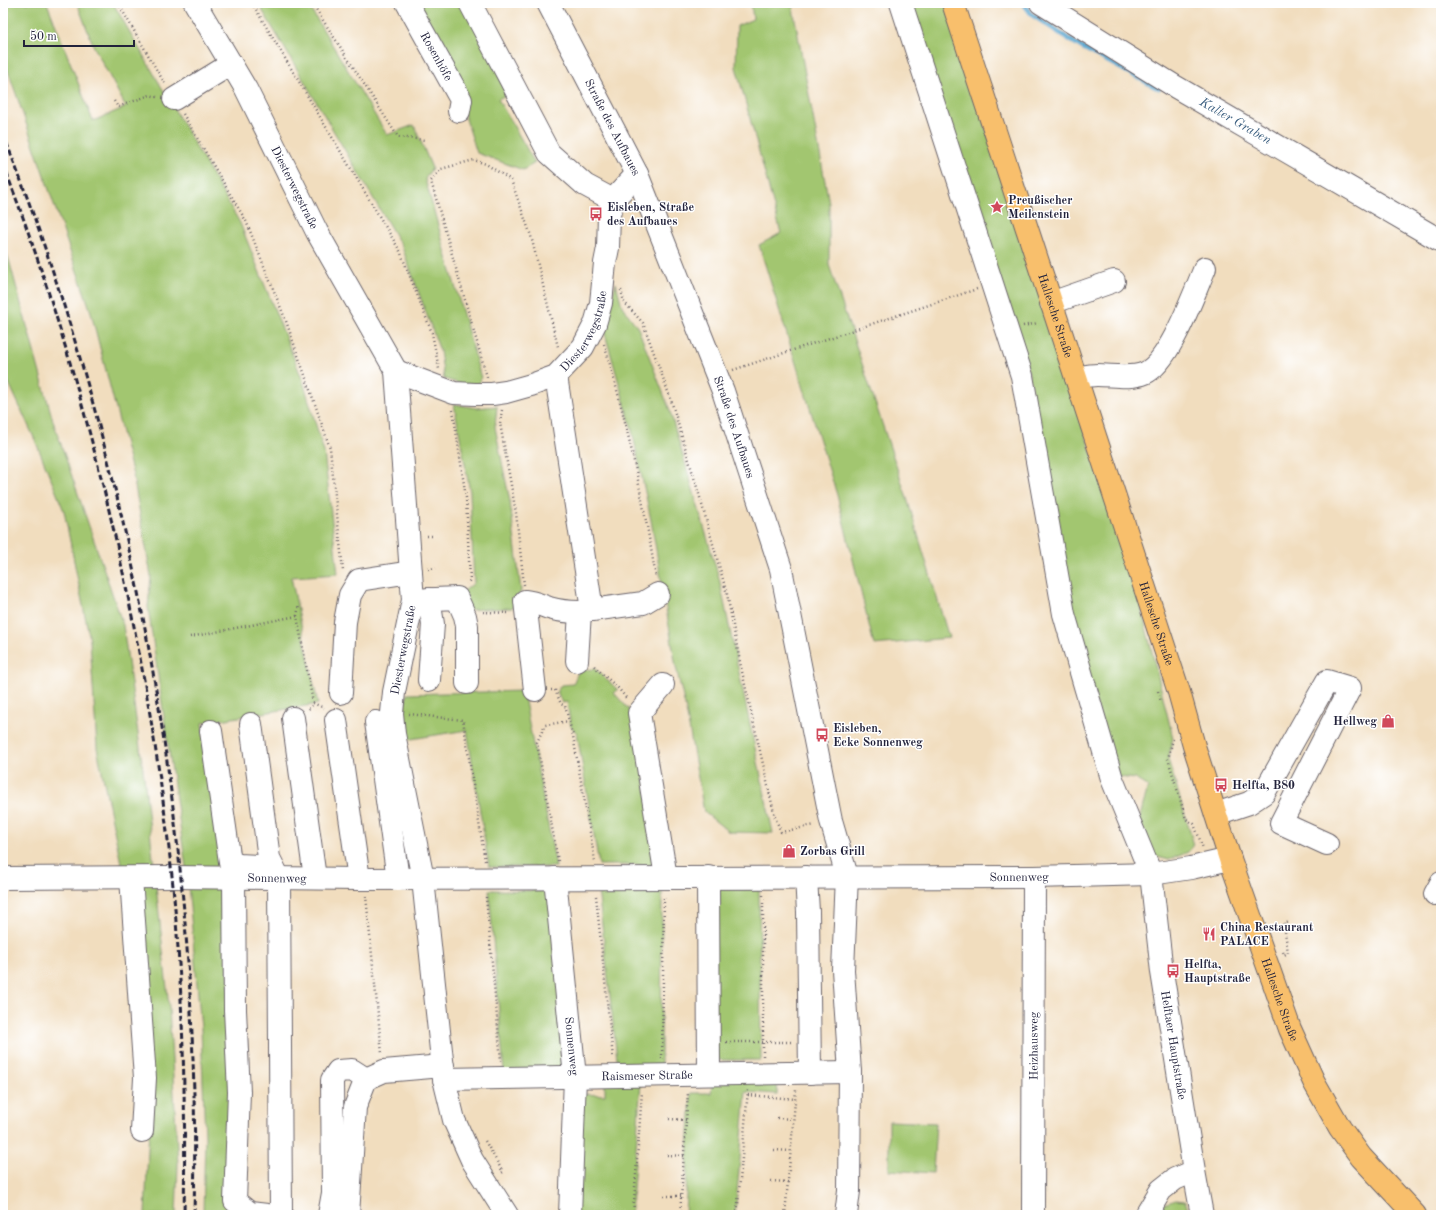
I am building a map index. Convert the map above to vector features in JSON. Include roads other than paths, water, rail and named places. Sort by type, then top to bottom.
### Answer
[{"type":"main road","name":"Hallesche Straße","points":[[953,3],[1179,692],[1194,746],[1230,859],[1290,1029],[1314,1082],[1340,1128],[1361,1157],[1415,1215]]},
{"type":"street","name":"Diesterwegstraße","points":[[195,3],[246,89],[317,232],[396,371],[411,572],[421,599],[394,692],[384,717],[394,734],[423,879]]},
{"type":"street","name":"Rosenhöfe","points":[[407,3],[461,100],[459,111]]},
{"type":"street","points":[[470,3],[549,153],[585,185],[613,200],[637,174]]},
{"type":"street","name":"Straße des Aufbaues","points":[[548,3],[637,174],[724,391],[781,569],[831,821],[847,876]]},
{"type":"street","points":[[901,3],[1022,376],[1064,614],[1112,779],[1151,874]]},
{"type":"street","points":[[1041,3],[1176,87],[1441,241]]},
{"type":"street","points":[[172,96],[231,64]]},
{"type":"street","name":"Diesterwegstraße","points":[[396,371],[450,391],[461,393],[499,393],[531,385],[560,372],[583,347],[595,324],[601,304],[608,248],[609,215],[613,200]]},
{"type":"street","points":[[1076,378],[1095,375],[1131,375],[1145,373],[1154,366],[1165,354],[1175,335],[1205,268]]},
{"type":"street","points":[[1051,304],[1114,282]]},
{"type":"street","points":[[560,372],[586,611],[577,661]]},
{"type":"street","points":[[341,693],[345,622],[350,596],[359,580],[411,572]]},
{"type":"street","points":[[535,690],[525,607],[534,602],[550,608],[571,612],[586,611],[643,603],[658,594]]},
{"type":"street","points":[[421,599],[461,607],[467,626],[467,682]]},
{"type":"street","points":[[421,599],[433,624],[429,680]]},
{"type":"street","points":[[1216,814],[1249,802],[1264,793],[1327,681],[1350,688],[1281,823],[1327,844]]},
{"type":"street","points":[[663,685],[639,713],[665,877]]},
{"type":"street","points":[[384,717],[398,879]]},
{"type":"street","points":[[293,718],[315,878]]},
{"type":"street","points":[[336,720],[362,879]]},
{"type":"street","points":[[250,724],[270,858],[269,878],[282,1215]]},
{"type":"street","points":[[211,731],[230,862],[239,865],[258,866],[269,878]]},
{"type":"street","name":"Sonnenweg","points":[[3,878],[423,879],[1034,876],[1151,874],[1191,868],[1230,859]]},
{"type":"street","name":"Helftaer Hauptstraße","points":[[1151,874],[1162,972],[1202,1215]]},
{"type":"street","points":[[804,1073],[810,1042],[806,876]]},
{"type":"street","points":[[846,1215],[848,1191],[850,1072],[843,970],[847,876]]},
{"type":"street","name":"Heizhausweg","points":[[1033,1215],[1034,876]]},
{"type":"street","points":[[699,1075],[709,1042],[708,877]]},
{"type":"street","points":[[131,878],[145,1078],[142,1131]]},
{"type":"street","points":[[234,878],[235,1010],[238,1092],[235,1200],[250,1213],[267,1215]]},
{"type":"street","name":"Sonnenweg","points":[[558,878],[576,1077],[570,1215]]},
{"type":"street","points":[[423,879],[444,1072],[454,1120],[472,1160],[507,1215]]},
{"type":"street","points":[[328,1215],[333,1193],[332,1080],[338,1071],[352,1070],[375,1075],[355,1107],[348,1215]]},
{"type":"street","name":"Raismeser Straße","points":[[375,1075],[444,1072],[503,1078],[850,1072]]},
{"type":"street","points":[[1146,1215],[1160,1190],[1175,1179],[1194,1171]]},
{"type":"waterway","name":"Kalter Graben","points":[[1023,3],[1032,15],[1081,47],[1159,89]]},
{"type":"railway","points":[[3,134],[50,263],[90,395],[124,529],[152,665],[172,802],[186,940],[194,1078],[194,1215]]},
{"type":"railway","points":[[3,164],[36,255],[66,348],[104,489],[141,662],[162,790],[176,918],[183,1045],[185,1130],[184,1215]]},
{"type":"place","name":"Preußischer Meilenstein","points":[[997,207]]},
{"type":"place","name":"Eisleben, Straße des Aufbaues","points":[[596,214]]},
{"type":"place","name":"Hellweg","points":[[1388,721]]},
{"type":"place","name":"Eisleben, Ecke Sonnenweg","points":[[822,735]]},
{"type":"place","name":"Helfta, B80","points":[[1221,785]]},
{"type":"place","name":"Zorbas Grill","points":[[789,851]]},
{"type":"place","name":"China Restaurant PALACE","points":[[1209,934]]},
{"type":"place","name":"Helfta, Hauptstraße","points":[[1173,971]]}]
